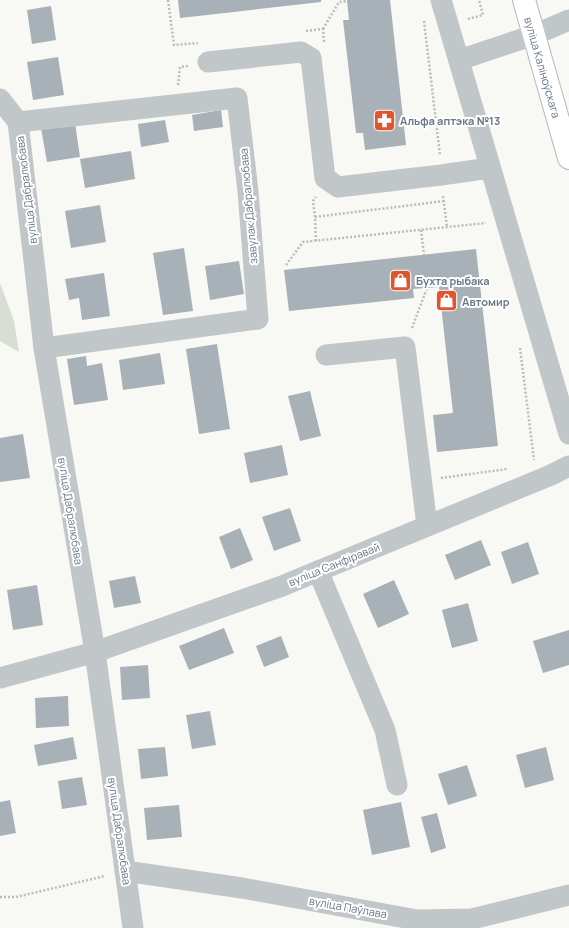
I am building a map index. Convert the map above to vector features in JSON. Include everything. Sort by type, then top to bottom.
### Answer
[{"type":"main road","name":"вуліца Каліноўскага","points":[[524,0],[569,158]]},
{"type":"street","points":[[441,0],[569,434]]},
{"type":"street","points":[[459,60],[534,35],[569,20]]},
{"type":"street","points":[[208,62],[301,52],[311,58],[324,178],[338,188],[490,168]]},
{"type":"street","name":"завулак Дабралюбава","points":[[18,122],[237,98],[248,191],[258,319],[44,348]]},
{"type":"street","name":"вуліца Дабралюбава","points":[[0,99],[18,122],[44,348],[95,652],[133,928]]},
{"type":"street","points":[[326,355],[405,348],[427,526]]},
{"type":"street","name":"вуліца Санфіравай","points":[[0,678],[95,652],[282,586],[551,475],[569,466]]},
{"type":"street","points":[[318,571],[385,730],[397,785]]},
{"type":"street","name":"вуліца Паўлава","points":[[125,871],[242,888],[418,924],[472,919],[569,895]]},
{"type":"path","points":[[448,24],[484,15],[479,0]]},
{"type":"path","points":[[323,30],[339,2],[347,1]]},
{"type":"path","points":[[423,15],[441,161],[441,175],[447,227]]},
{"type":"path","points":[[175,105],[180,67],[208,62]]},
{"type":"path","points":[[316,241],[315,217],[444,201]]},
{"type":"path","points":[[286,265],[303,242],[488,223]]},
{"type":"path","points":[[421,230],[424,255]]},
{"type":"path","points":[[413,334],[412,327],[427,288]]},
{"type":"path","points":[[520,345],[534,460]]},
{"type":"path","points":[[529,463],[540,457]]},
{"type":"path","points":[[438,478],[510,469]]},
{"type":"path","points":[[0,897],[16,897],[125,871]]},
{"type":"shaded area","points":[[0,283],[14,321],[19,352],[0,341]]},
{"type":"building","points":[[178,0],[321,0],[321,2],[180,18]]},
{"type":"building","points":[[347,0],[390,0],[406,145],[365,150],[363,133],[356,133],[343,20],[349,20]]},
{"type":"building","points":[[51,6],[56,40],[32,44],[27,10]]},
{"type":"building","points":[[58,57],[64,95],[33,100],[27,62]]},
{"type":"building","points":[[221,110],[223,127],[194,131],[192,115]]},
{"type":"building","points":[[165,120],[169,142],[141,147],[138,124]]},
{"type":"building","points":[[75,123],[80,157],[47,162],[41,128]]},
{"type":"building","points":[[131,151],[135,179],[85,188],[80,159]]},
{"type":"building","points":[[100,205],[106,242],[71,248],[65,211]]},
{"type":"building","points":[[184,248],[193,311],[163,315],[153,253]]},
{"type":"building","points":[[476,249],[498,446],[437,452],[433,415],[453,413],[439,287],[413,289],[414,298],[289,311],[284,270]]},
{"type":"building","points":[[239,261],[244,294],[210,300],[205,266]]},
{"type":"building","points":[[104,273],[110,316],[82,320],[79,298],[69,300],[65,279]]},
{"type":"building","points":[[217,344],[230,429],[199,434],[186,349]]},
{"type":"building","points":[[160,353],[165,384],[123,390],[119,360]]},
{"type":"building","points":[[86,356],[87,366],[102,363],[108,400],[74,405],[67,359]]},
{"type":"building","points":[[310,391],[321,436],[300,441],[288,396]]},
{"type":"building","points":[[23,434],[30,478],[0,482],[0,438]]},
{"type":"building","points":[[282,445],[288,475],[250,483],[244,453]]},
{"type":"building","points":[[290,508],[301,541],[274,551],[262,517]]},
{"type":"building","points":[[240,528],[253,560],[231,569],[219,537]]},
{"type":"building","points":[[481,540],[491,565],[455,580],[445,555]]},
{"type":"building","points":[[528,542],[539,574],[512,584],[501,552]]},
{"type":"building","points":[[135,576],[141,603],[114,608],[109,581]]},
{"type":"building","points":[[394,580],[409,614],[378,628],[363,594]]},
{"type":"building","points":[[37,585],[43,625],[13,630],[7,590]]},
{"type":"building","points":[[468,603],[478,641],[452,648],[442,610]]},
{"type":"building","points":[[224,628],[234,653],[189,670],[179,646]]},
{"type":"building","points":[[569,630],[569,665],[543,673],[533,641]]},
{"type":"building","points":[[281,636],[289,657],[264,667],[256,646]]},
{"type":"building","points":[[148,665],[150,698],[122,700],[120,667]]},
{"type":"building","points":[[68,696],[69,726],[36,728],[35,698]]},
{"type":"building","points":[[210,711],[216,745],[192,749],[186,715]]},
{"type":"building","points":[[73,737],[77,759],[38,766],[34,745]]},
{"type":"building","points":[[165,747],[168,776],[141,779],[138,749]]},
{"type":"building","points":[[546,747],[554,780],[525,788],[516,755]]},
{"type":"building","points":[[467,765],[477,796],[448,805],[438,774]]},
{"type":"building","points":[[82,777],[87,805],[62,809],[58,781]]},
{"type":"building","points":[[10,800],[16,833],[0,836],[0,802]]},
{"type":"building","points":[[401,802],[410,847],[372,855],[363,810]]},
{"type":"building","points":[[179,805],[182,837],[147,840],[144,808]]},
{"type":"building","points":[[437,813],[446,848],[431,853],[421,817]]},
{"type":"place","name":"Альфа аптэка №13","points":[[384,120]]},
{"type":"place","name":"Бухта рыбака","points":[[401,280]]},
{"type":"place","name":"Автомир","points":[[446,301]]}]
